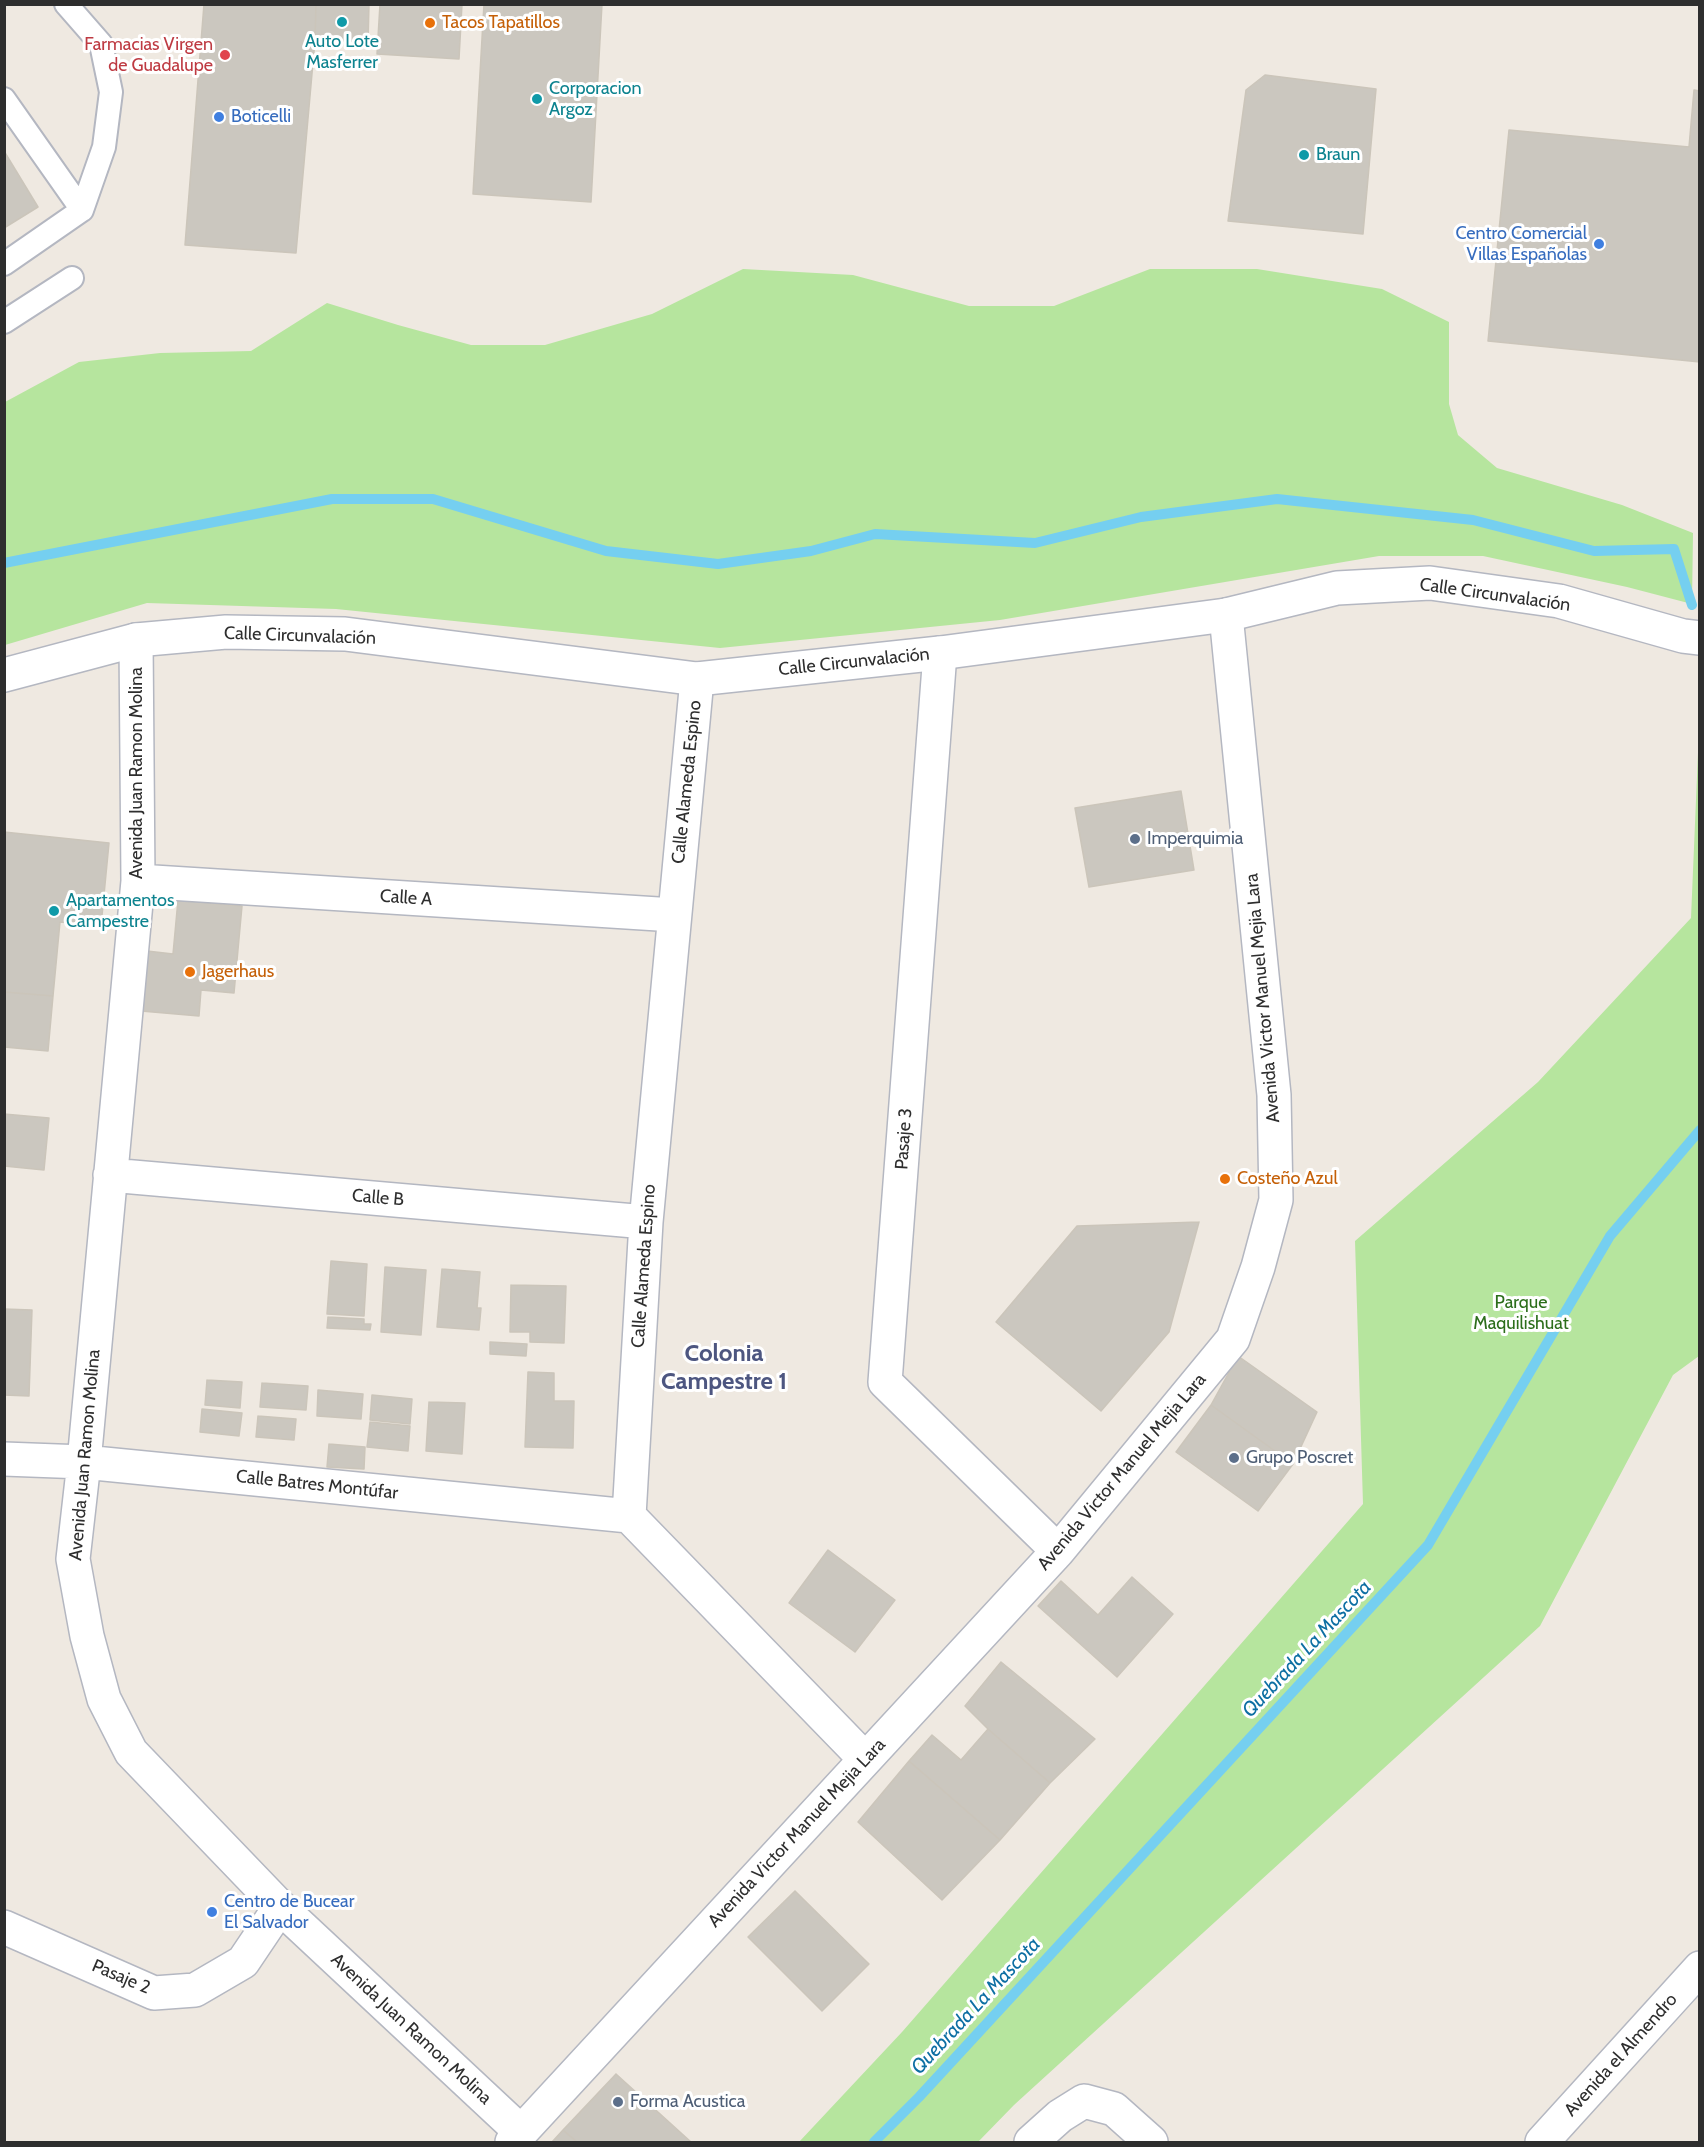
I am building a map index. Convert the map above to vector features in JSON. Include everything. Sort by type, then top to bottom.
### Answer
[{"type":"street","name":"Calle Circunvalación","points":[[4,675],[136,640],[226,632],[345,634],[697,679],[940,653],[1226,615],[1337,588],[1430,583],[1559,601],[1683,636],[1700,638]]},
{"type":"street","name":"Avenida Victor Manuel Mejia Lara","points":[[516,2137],[1058,1551],[1233,1339],[1258,1267],[1276,1200],[1275,1095],[1226,615]]},
{"type":"street","name":"Avenida Juan Ramon Molina","points":[[136,640],[138,880],[73,1559],[87,1636],[104,1699],[131,1752],[280,1907],[516,2137]]},
{"type":"street","name":"Pasaje 3","points":[[940,653],[885,1382],[1058,1551]]},
{"type":"street","name":"Calle Alameda Espino","points":[[629,1516],[646,1222],[697,679]]},
{"type":"street","name":"Calle A","points":[[138,880],[674,915]]},
{"type":"street","name":"Calle B","points":[[110,1174],[646,1222]]},
{"type":"street","name":"Calle Batres Montúfar","points":[[4,1459],[84,1462],[629,1516]]},
{"type":"street","points":[[629,1516],[866,1759]]},
{"type":"street","name":"Pasaje 2","points":[[4,1927],[154,1993],[195,1990],[243,1962],[280,1907]]},
{"type":"street","name":"Avenida el Almendro","points":[[1542,2142],[1700,1968]]},
{"type":"street","points":[[1031,2142],[1060,2116],[1084,2101],[1114,2109],[1151,2142]]},
{"type":"lane","points":[[4,264],[82,210],[104,147],[111,92],[101,44],[66,4]]},
{"type":"lane","points":[[4,99],[82,210]]},
{"type":"lane","points":[[4,322],[72,278]]},
{"type":"green space","points":[[743,269],[853,275],[969,306],[1054,306],[1150,269],[1257,269],[1382,289],[1449,322],[1449,404],[1458,435],[1497,468],[1622,505],[1693,533],[1692,604],[1627,587],[1483,556],[1379,556],[1000,620],[720,648],[336,609],[147,603],[5,645],[5,402],[79,362],[160,353],[251,351],[327,303],[471,345],[545,345],[652,314]]},
{"type":"green space","name":"Parque Maquilishuat","points":[[1699,729],[1699,1356],[1673,1375],[1540,1626],[1014,2105],[978,2142],[799,2142],[902,2032],[1363,1504],[1355,1241],[1538,1082],[1691,918]]},
{"type":"building","points":[[204,4],[316,4],[315,40],[296,253],[185,245]]},
{"type":"building","name":"Auto Lote Masferrer","points":[[316,4],[369,4],[368,42],[315,40]]},
{"type":"building","points":[[380,4],[462,4],[459,59],[377,54]]},
{"type":"building","name":"Corporacion Argoz","points":[[484,4],[602,4],[591,202],[473,194]]},
{"type":"building","name":"Braun","points":[[1265,75],[1376,89],[1363,234],[1228,221],[1246,90]]},
{"type":"building","name":"Centro Comercial Villas Españolas","points":[[1694,90],[1700,91],[1700,362],[1488,341],[1509,130],[1689,147]]},
{"type":"building","points":[[4,151],[38,207],[4,228]]},
{"type":"building","name":"Imperquimia","points":[[1181,791],[1194,870],[1089,887],[1075,808]]},
{"type":"building","name":"Apartamentos Campestre","points":[[4,832],[109,843],[101,926],[60,922],[53,996],[4,992]]},
{"type":"building","name":"Jagerhaus","points":[[178,900],[242,906],[234,993],[201,990],[199,1016],[141,1011],[147,951],[173,954]]},
{"type":"building","points":[[4,992],[53,996],[48,1051],[4,1047]]},
{"type":"building","points":[[4,1114],[49,1118],[44,1170],[4,1166]]},
{"type":"building","points":[[1199,1222],[1169,1332],[1101,1411],[996,1322],[1077,1226]]},
{"type":"building","points":[[331,1261],[367,1264],[364,1316],[327,1314]]},
{"type":"building","points":[[385,1267],[426,1270],[421,1335],[381,1332]]},
{"type":"building","points":[[442,1269],[480,1272],[477,1308],[481,1308],[479,1330],[437,1327]]},
{"type":"building","points":[[511,1285],[566,1286],[564,1343],[530,1342],[530,1332],[510,1332]]},
{"type":"building","points":[[4,1309],[32,1310],[29,1396],[4,1395]]},
{"type":"building","points":[[328,1317],[364,1319],[364,1324],[371,1324],[370,1330],[327,1328]]},
{"type":"building","points":[[490,1342],[527,1344],[526,1356],[490,1354]]},
{"type":"building","points":[[1238,1356],[1317,1412],[1293,1464],[1211,1405]]},
{"type":"building","points":[[528,1372],[554,1373],[554,1401],[574,1401],[573,1448],[525,1447]]},
{"type":"building","points":[[207,1380],[242,1382],[240,1408],[205,1405]]},
{"type":"building","points":[[262,1383],[308,1386],[306,1410],[260,1407]]},
{"type":"building","points":[[318,1390],[363,1394],[361,1419],[317,1416]]},
{"type":"building","points":[[372,1395],[412,1399],[410,1424],[370,1420]]},
{"type":"building","points":[[429,1402],[465,1403],[462,1454],[426,1451]]},
{"type":"building","name":"Grupo Poscret","points":[[1211,1405],[1293,1464],[1258,1511],[1176,1452]]},
{"type":"building","points":[[202,1409],[242,1413],[239,1436],[200,1432]]},
{"type":"building","points":[[258,1416],[296,1419],[294,1440],[256,1437]]},
{"type":"building","points":[[370,1422],[410,1426],[408,1451],[367,1447]]},
{"type":"building","points":[[329,1444],[365,1447],[364,1469],[327,1467]]},
{"type":"building","points":[[828,1550],[895,1600],[855,1652],[789,1603]]},
{"type":"building","points":[[1132,1577],[1173,1614],[1117,1677],[1038,1606],[1061,1581],[1098,1615]]},
{"type":"building","points":[[1001,1662],[1095,1739],[1050,1783],[965,1706]]},
{"type":"building","points":[[988,1729],[1050,1783],[1000,1840],[909,1761],[932,1735],[961,1760]]},
{"type":"building","points":[[909,1761],[1000,1840],[942,1900],[858,1822]]},
{"type":"building","points":[[795,1891],[869,1964],[822,2011],[748,1937]]},
{"type":"building","name":"Forma Acustica","points":[[616,2074],[691,2142],[577,2142],[563,2130]]},
{"type":"building","points":[[563,2130],[577,2142],[552,2142]]},
{"type":"waterway","points":[[4,563],[332,499],[433,499],[606,551],[718,564],[811,551],[875,534],[1035,543],[1141,517],[1277,499],[1473,520],[1594,551],[1674,549],[1692,605]]},
{"type":"waterway","name":"Quebrada La Mascota","points":[[874,2142],[919,2097],[1428,1545],[1610,1236],[1700,1130]]},
{"type":"place","name":"Auto Lote Masferrer","points":[[342,22]]},
{"type":"place","name":"Tacos Tapatillos","points":[[430,23]]},
{"type":"place","name":"Farmacias Virgen de Guadalupe","points":[[225,55]]},
{"type":"place","name":"Corporacion Argoz","points":[[537,99]]},
{"type":"place","name":"Boticelli","points":[[219,117]]},
{"type":"place","name":"Braun","points":[[1304,155]]},
{"type":"place","name":"Centro Comercial Villas Españolas","points":[[1599,244]]},
{"type":"place","name":"Imperquimia","points":[[1135,839]]},
{"type":"place","name":"Apartamentos Campestre","points":[[54,911]]},
{"type":"place","name":"Jagerhaus","points":[[190,972]]},
{"type":"place","name":"Costeño Azul","points":[[1225,1179]]},
{"type":"place","name":"Grupo Poscret","points":[[1234,1458]]},
{"type":"place","name":"Centro de Bucear El Salvador","points":[[212,1912]]},
{"type":"place","name":"Forma Acustica","points":[[618,2102]]},
{"type":"district","name":"Colonia Campestre 1","points":[[724,1368]]}]
